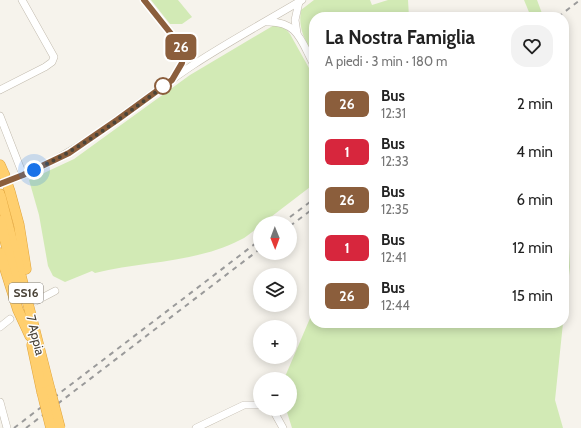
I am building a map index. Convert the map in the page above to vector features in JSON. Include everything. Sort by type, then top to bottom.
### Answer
[{"type":"highway","points":[[1,174],[4,194],[20,225],[27,275],[35,308],[33,335]]},
{"type":"highway","name":"SS16","points":[[0,221],[33,335]]},
{"type":"highway","points":[[0,253],[18,310],[33,335]]},
{"type":"highway","name":"7 Appia","points":[[33,335],[46,391],[60,428]]},
{"type":"highway","name":"SS16","points":[[46,391],[51,428]]},
{"type":"street","points":[[0,90],[45,67],[52,62],[54,57],[22,0]]},
{"type":"street","points":[[1,174],[23,175],[69,153],[193,65],[300,1]]},
{"type":"street","points":[[292,23],[300,1]]},
{"type":"street","points":[[285,10],[309,56]]},
{"type":"street","points":[[265,22],[276,21],[292,23]]},
{"type":"street","points":[[0,116],[23,175]]},
{"type":"street","points":[[36,301],[55,291]]},
{"type":"street","points":[[0,327],[10,319]]},
{"type":"street","points":[[0,402],[7,428]]},
{"type":"street","points":[[196,428],[244,405],[253,405]]},
{"type":"street","points":[[276,416],[283,428]]},
{"type":"green space","points":[[151,0],[178,0],[192,17],[182,24],[170,24]]},
{"type":"green space","points":[[314,0],[370,0],[372,5],[388,0],[408,0],[409,12],[309,12],[309,47],[301,29],[301,10]]},
{"type":"green space","points":[[524,0],[537,0],[542,12],[529,12]]},
{"type":"green space","points":[[276,24],[284,27],[290,34],[309,68],[309,188],[272,216],[253,216],[253,231],[240,240],[223,248],[169,261],[95,273],[92,271],[65,282],[53,276],[48,266],[39,215],[29,180],[74,159],[190,75]]},
{"type":"green space","points":[[569,247],[570,267],[569,276]]},
{"type":"green space","points":[[309,321],[309,328],[562,328],[555,400],[563,428],[292,428],[288,416],[297,416],[297,372],[287,372],[290,364],[297,364],[297,349]]},
{"type":"railway","points":[[564,12],[580,0]]},
{"type":"railway","points":[[291,216],[309,203]]},
{"type":"railway","points":[[297,221],[309,212]]},
{"type":"railway","points":[[14,428],[253,245]]},
{"type":"railway","points":[[26,428],[253,254]]},
{"type":"bus line","name":"26","points":[[0,184],[23,175],[69,153],[94,137],[172,80],[180,69],[182,63],[183,55],[180,45],[144,0]]},
{"type":"route","points":[[34,170],[69,153],[94,137],[168,83],[163,86]]}]
